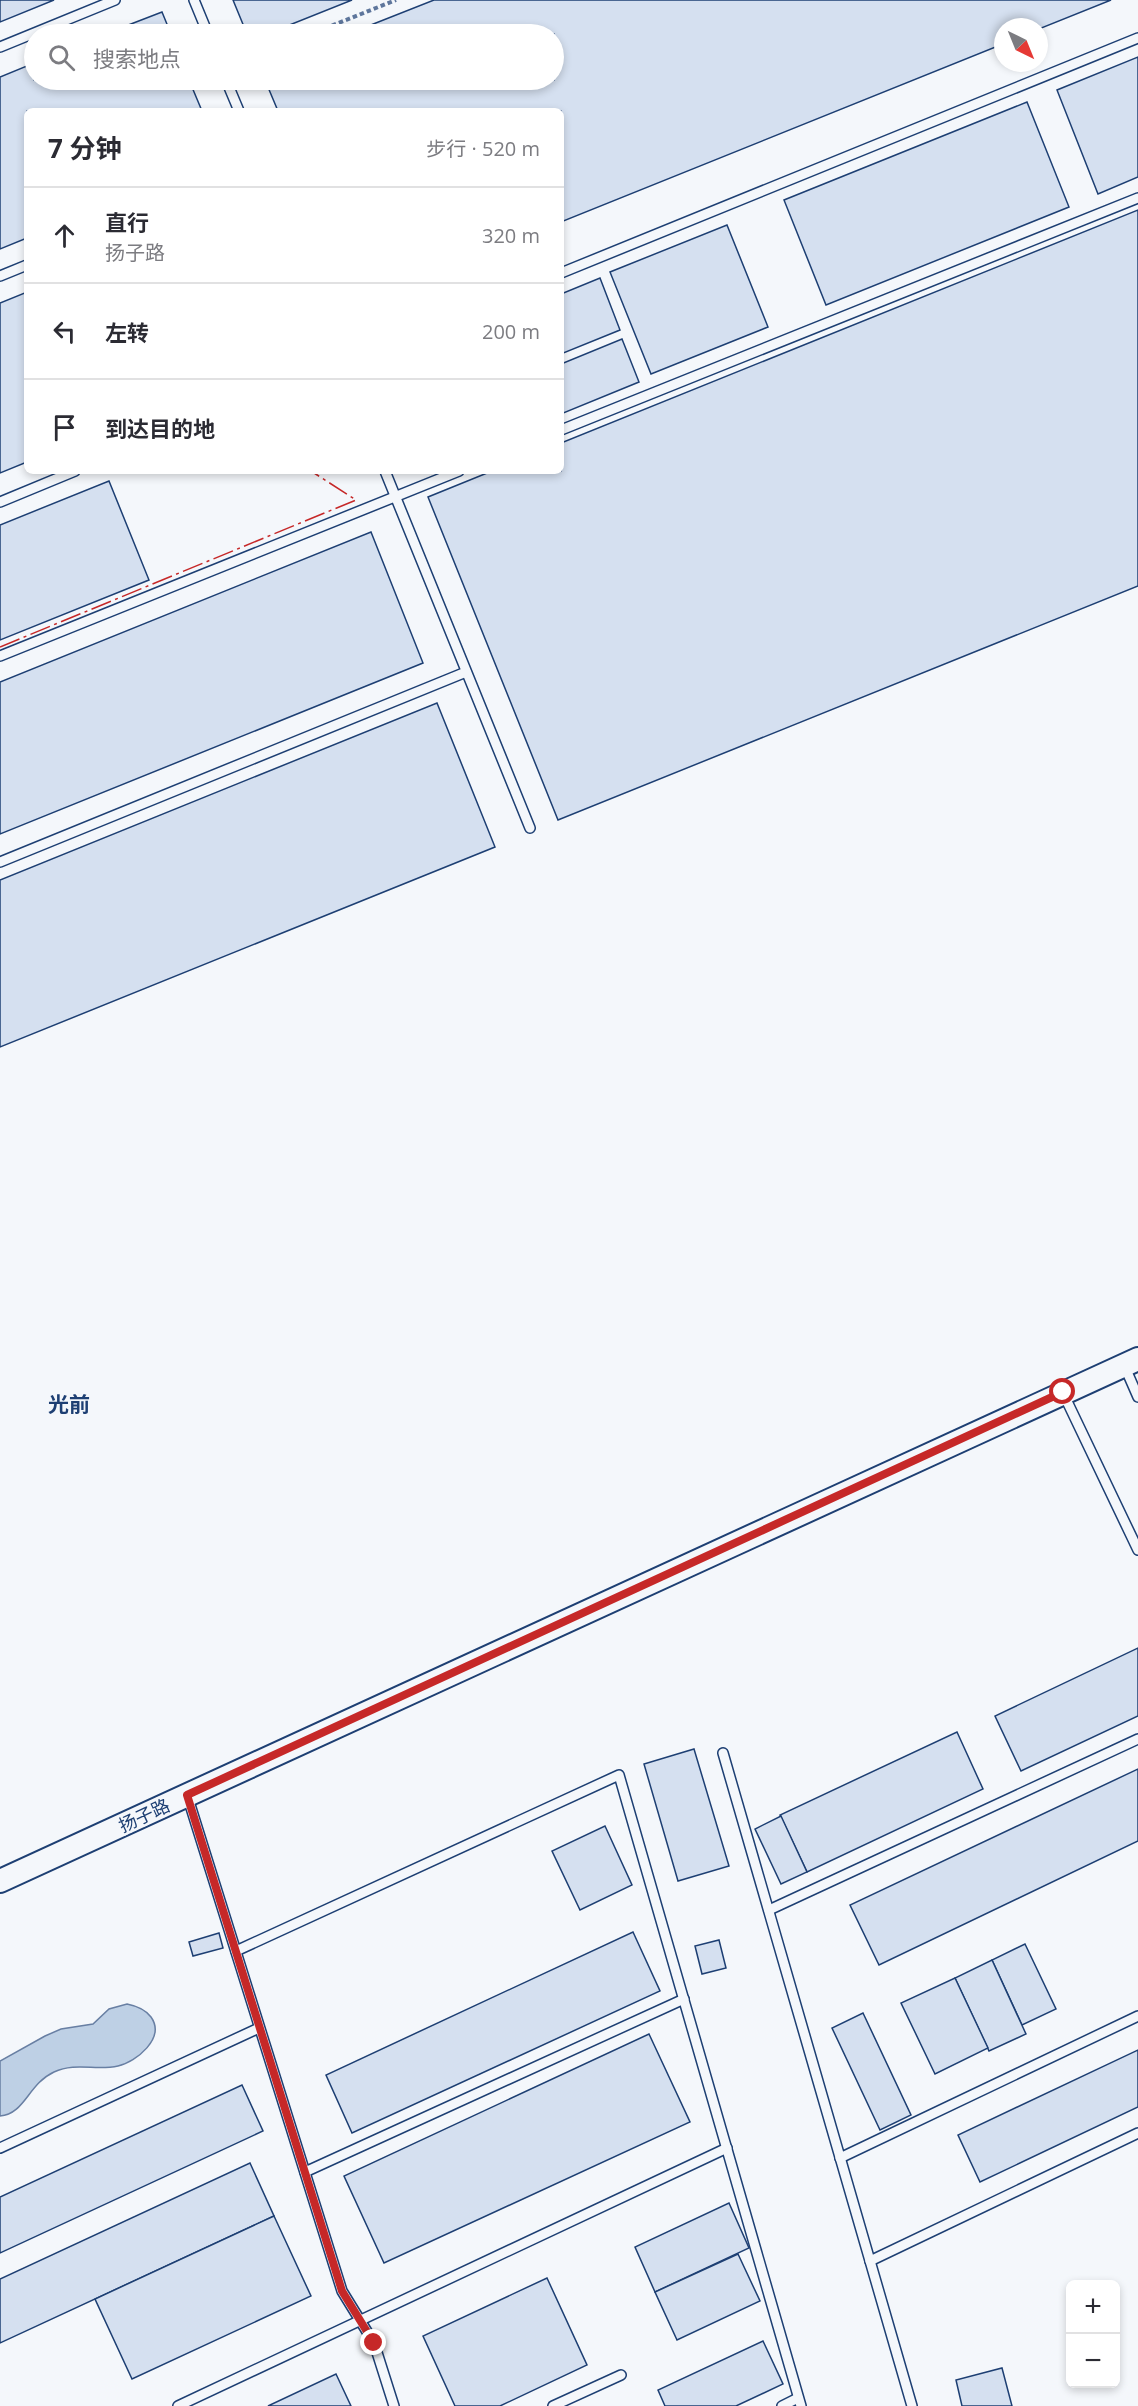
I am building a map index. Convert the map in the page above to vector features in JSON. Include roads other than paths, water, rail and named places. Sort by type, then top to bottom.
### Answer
[{"type":"street","name":"扬子路","points":[[0,1881],[1131,1362]]},
{"type":"lane","points":[[56,24],[115,0]]},
{"type":"lane","points":[[194,0],[204,24]]},
{"type":"lane","points":[[0,47],[24,37]]},
{"type":"lane","points":[[564,272],[1138,38]]},
{"type":"lane","points":[[230,90],[238,108]]},
{"type":"lane","points":[[564,429],[1138,198]]},
{"type":"lane","points":[[0,276],[24,266]]},
{"type":"lane","points":[[0,502],[68,474]]},
{"type":"lane","points":[[386,474],[530,828]]},
{"type":"lane","points":[[0,656],[452,474]]},
{"type":"lane","points":[[0,862],[466,672]]},
{"type":"lane","points":[[1131,1362],[1138,1397]]},
{"type":"lane","points":[[1063,1392],[1138,1550]]},
{"type":"lane","points":[[769,1910],[1138,1739]]},
{"type":"lane","points":[[723,1753],[912,2406]]},
{"type":"lane","points":[[236,1951],[619,1775],[800,2402],[782,2406]]},
{"type":"lane","points":[[187,1795],[342,2291],[374,2343],[394,2406]]},
{"type":"lane","points":[[305,2172],[684,1999]]},
{"type":"lane","points":[[840,2158],[1138,2016]]},
{"type":"lane","points":[[0,2148],[259,2028]]},
{"type":"lane","points":[[870,2261],[1138,2133]]},
{"type":"lane","points":[[178,2406],[727,2148]]},
{"type":"lane","points":[[553,2406],[621,2375]]},
{"type":"water","points":[[127,2004],[146,2012],[155,2025],[155,2033],[147,2048],[133,2060],[118,2066],[78,2067],[54,2072],[45,2077],[15,2110],[0,2116],[0,2061],[45,2036],[61,2029],[93,2024],[109,2009]]},
{"type":"district","name":"光前","points":[[69,1404]]}]
